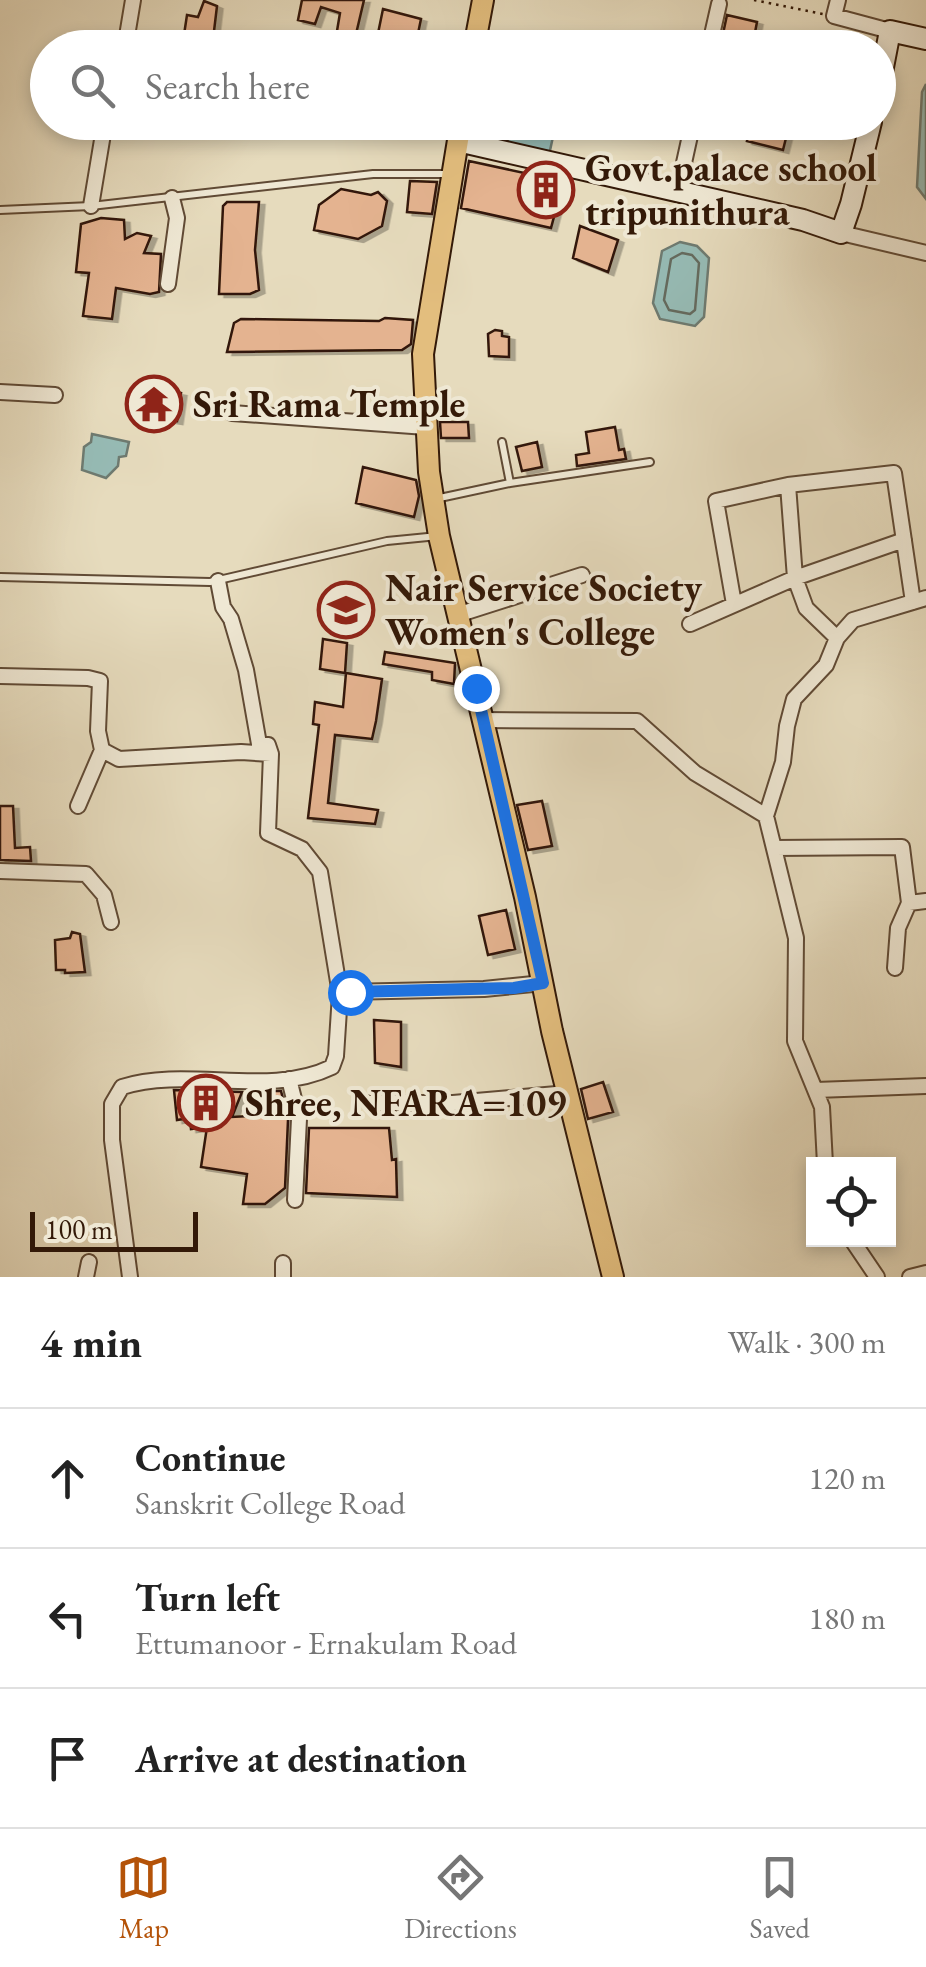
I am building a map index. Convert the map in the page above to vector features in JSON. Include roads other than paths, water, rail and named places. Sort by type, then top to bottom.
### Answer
[{"type":"main road","points":[[477,30],[483,0]]},
{"type":"main road","points":[[459,140],[423,354],[426,427],[439,536],[613,1277]]},
{"type":"street","points":[[130,30],[133,0]]},
{"type":"street","points":[[838,0],[834,16],[890,30]]},
{"type":"street","points":[[714,30],[719,4]]},
{"type":"street","points":[[896,32],[926,39]]},
{"type":"street","points":[[91,206],[102,140]]},
{"type":"street","points":[[490,140],[926,253]]},
{"type":"street","points":[[678,190],[689,140]]},
{"type":"street","points":[[841,233],[867,140]]},
{"type":"street","points":[[168,284],[177,218],[172,198]]},
{"type":"street","points":[[0,392],[55,395]]},
{"type":"street","points":[[232,412],[426,427]]},
{"type":"street","points":[[734,604],[716,501],[788,485],[894,473],[904,540],[920,600],[853,620],[837,638],[826,665],[794,700],[786,726],[784,762],[766,816],[796,938],[795,1041],[822,1108],[825,1157]]},
{"type":"street","points":[[788,485],[794,578],[806,608],[837,638]]},
{"type":"street","points":[[690,624],[794,578],[904,540]]},
{"type":"street","points":[[457,614],[582,576]]},
{"type":"street","points":[[130,1277],[112,1140],[112,1104],[122,1087],[146,1080],[289,1079],[318,1074],[332,1067],[336,1056],[340,994],[320,872],[302,849],[268,834],[271,754],[268,745],[259,744],[246,670],[231,618],[223,607],[218,581]]},
{"type":"street","points":[[0,676],[100,681],[98,731],[102,750],[78,806]]},
{"type":"street","points":[[482,720],[636,721],[696,772],[766,816]]},
{"type":"street","points":[[102,750],[119,759],[271,754]]},
{"type":"street","points":[[774,848],[902,847],[909,903],[898,928],[895,968]]},
{"type":"street","points":[[0,872],[86,874],[104,895],[111,922]]},
{"type":"street","points":[[909,903],[926,901]]},
{"type":"street","points":[[340,994],[514,988],[543,983]]},
{"type":"street","points":[[289,1079],[299,1120],[295,1200]]},
{"type":"street","points":[[816,1090],[926,1086]]},
{"type":"street","points":[[370,1103],[453,1103],[568,1093]]},
{"type":"street","points":[[857,1247],[877,1277]]},
{"type":"street","points":[[910,1277],[926,1273]]},
{"type":"lane","points":[[0,210],[91,206],[372,174],[453,174]]},
{"type":"lane","points":[[502,442],[510,483]]},
{"type":"lane","points":[[434,499],[650,462]]},
{"type":"lane","points":[[0,577],[218,581],[387,541],[439,536]]},
{"type":"water","points":[[926,84],[926,199],[917,187],[922,92]]},
{"type":"water","points":[[484,140],[552,140],[549,155]]},
{"type":"water","points":[[680,242],[697,246],[709,258],[704,317],[695,326],[660,319],[653,303],[662,251]]},
{"type":"water","points":[[92,434],[129,442],[126,456],[119,457],[118,466],[106,478],[82,470],[84,447],[91,442]]},
{"type":"place","name":"Govt.palace school tripunithura","points":[[546,190]]},
{"type":"place","name":"Sri Rama Temple","points":[[154,404]]},
{"type":"place","name":"Nair Service Society Women's College","points":[[346,610]]},
{"type":"place","name":"Shree, NFARA=109","points":[[206,1103]]}]
